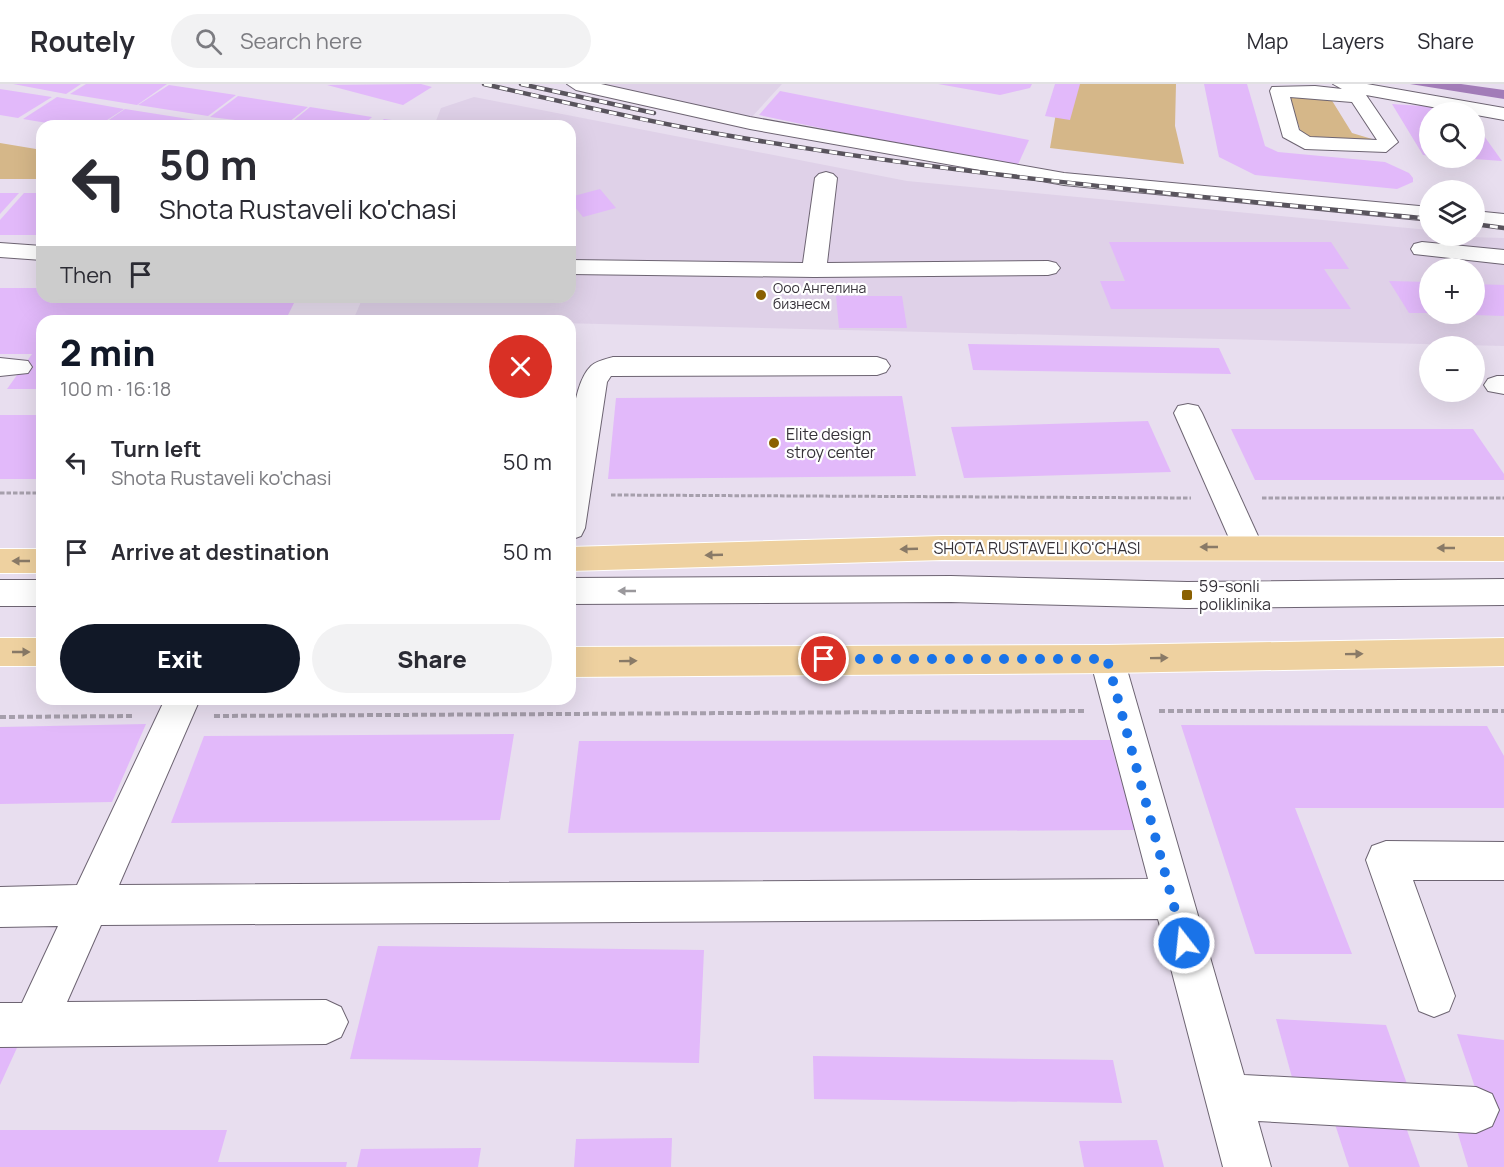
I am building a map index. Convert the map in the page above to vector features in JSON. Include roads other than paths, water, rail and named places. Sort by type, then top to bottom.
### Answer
[{"type":"main road","name":"SHOTA RUSTAVELI KO'CHASI","points":[[576,559],[942,548],[1504,549]]},
{"type":"main road","points":[[0,561],[36,561]]},
{"type":"main road","points":[[0,652],[36,652]]},
{"type":"main road","points":[[576,662],[1107,659],[1504,652]]},
{"type":"street","points":[[576,84],[750,123],[1064,179],[1419,213]]},
{"type":"street","points":[[1342,84],[1405,98],[1504,114]]},
{"type":"street","points":[[1278,88],[1358,97],[1388,142],[1379,148],[1305,143],[1290,133],[1278,88]]},
{"type":"street","points":[[814,270],[826,178]]},
{"type":"street","points":[[1485,219],[1504,221]]},
{"type":"street","points":[[1422,249],[1504,257]]},
{"type":"street","points":[[0,250],[36,253]]},
{"type":"street","points":[[576,267],[814,270],[1048,268]]},
{"type":"street","points":[[576,489],[594,381],[602,370],[613,366],[877,366]]},
{"type":"street","points":[[1188,413],[1248,547]]},
{"type":"street","points":[[576,591],[951,590],[1187,595],[1504,592]]},
{"type":"street","points":[[0,593],[36,593]]},
{"type":"street","points":[[576,612],[944,608],[1504,608]]},
{"type":"street","points":[[0,612],[36,612]]},
{"type":"street","points":[[1107,659],[1246,1167]]},
{"type":"street","points":[[17,1025],[89,905],[179,707]]},
{"type":"street","points":[[1434,996],[1386,860],[1504,861]]},
{"type":"street","points":[[0,907],[1172,899]]},
{"type":"street","points":[[17,1025],[326,1022]]},
{"type":"street","points":[[1228,1097],[1476,1110]]},
{"type":"railway","points":[[484,84],[689,129],[896,161],[1073,183],[1419,218]]},
{"type":"railway","points":[[521,84],[654,113]]},
{"type":"railway","points":[[1485,225],[1504,228]]},
{"type":"place","name":"Ооо Ангелина бизнесм","points":[[761,295]]},
{"type":"place","name":"Elite design stroy center","points":[[774,443]]},
{"type":"place","name":"59-sonli poliklinika","points":[[1187,595]]}]
